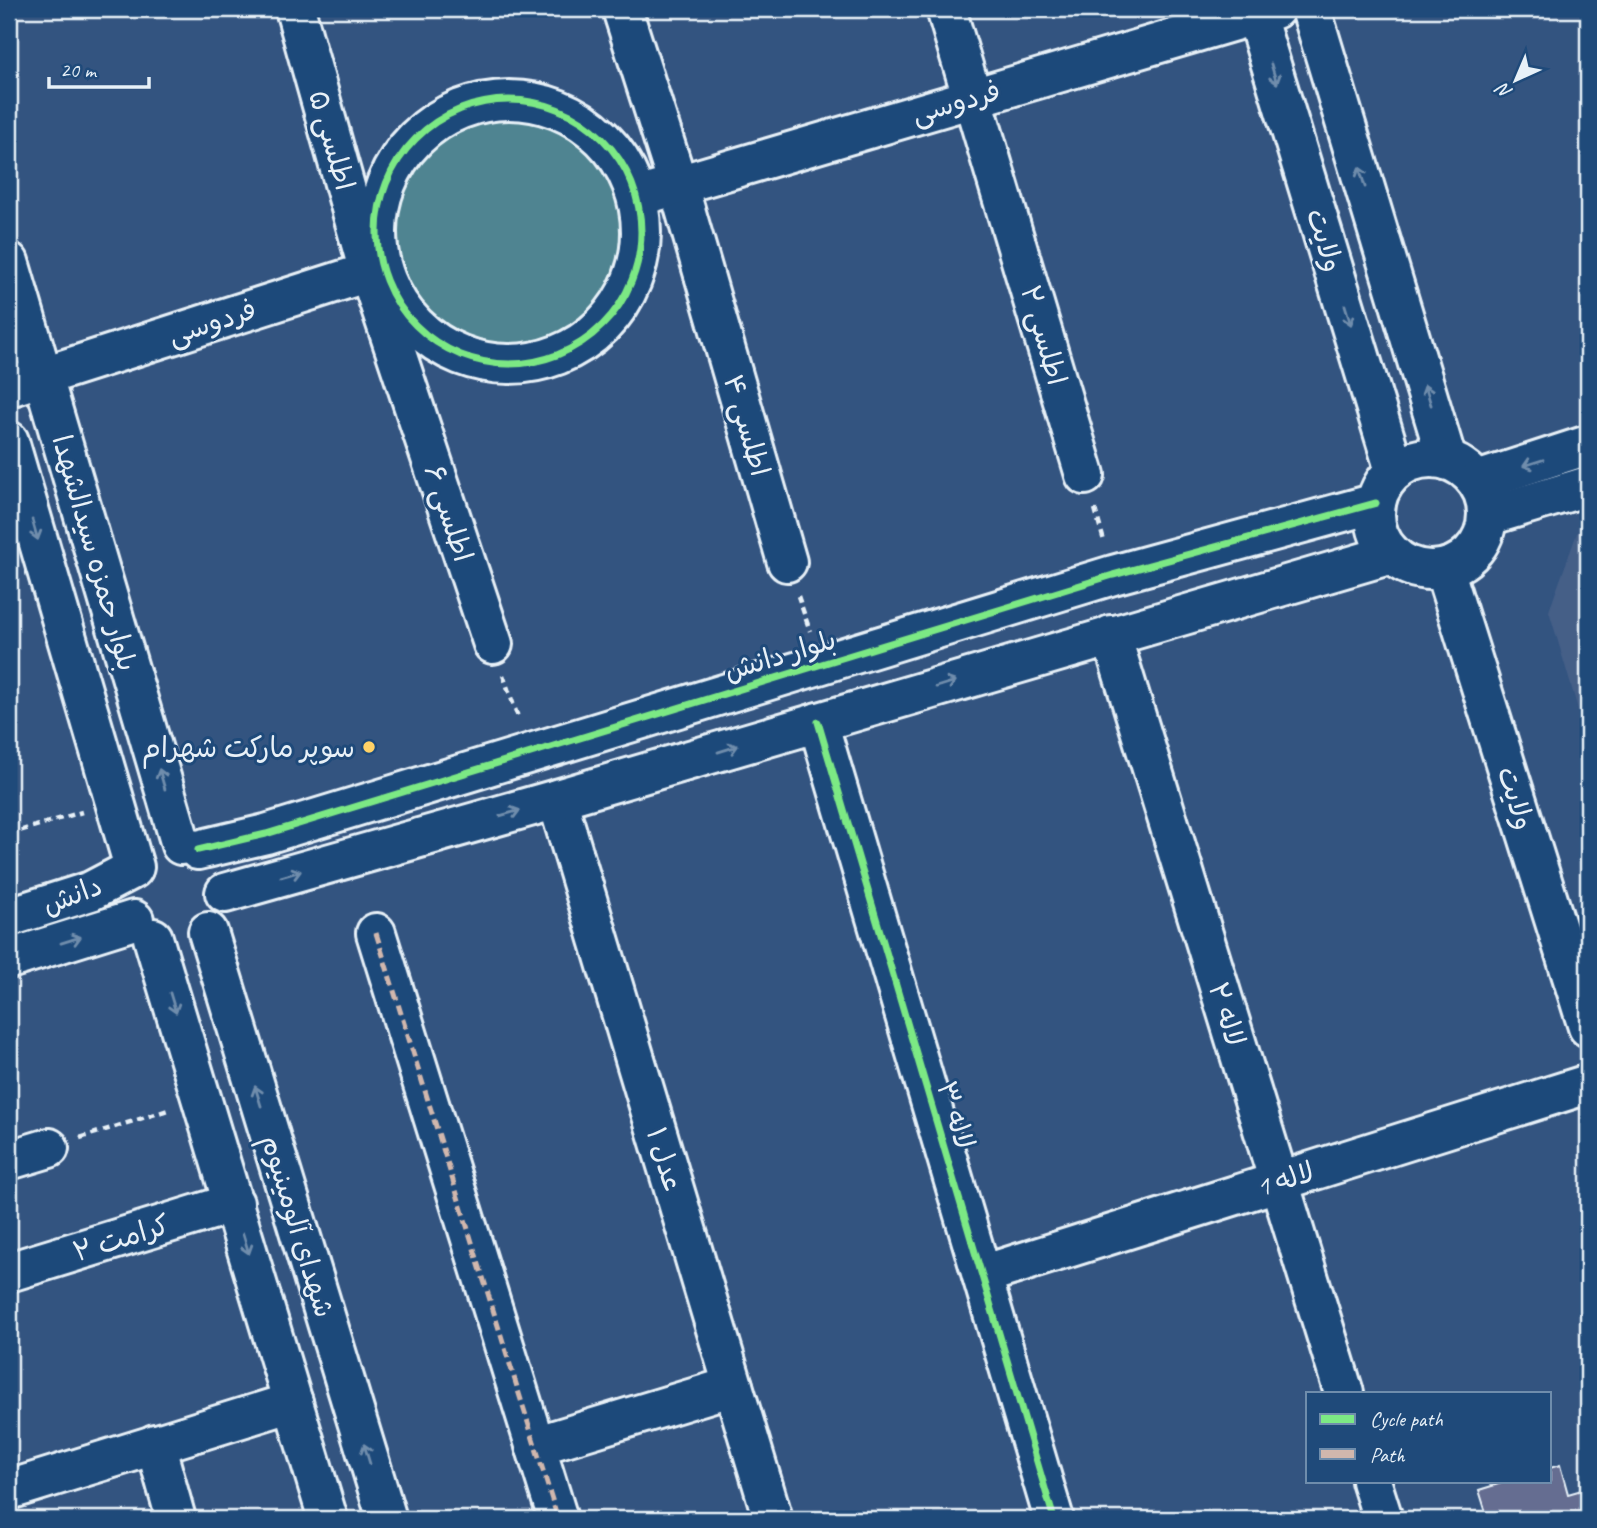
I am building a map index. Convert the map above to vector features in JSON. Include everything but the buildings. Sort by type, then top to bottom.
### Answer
[{"type":"street","name":"اطلسی ۵","points":[[295,9],[375,270]]},
{"type":"street","name":"اطلسی ۴","points":[[622,9],[678,185],[787,562]]},
{"type":"street","name":"اطلسی ۲","points":[[946,9],[1085,475]]},
{"type":"street","name":"ولایت","points":[[1311,9],[1471,485]]},
{"type":"street","name":"فردوسی","points":[[637,197],[1262,11]]},
{"type":"street","name":"ولایت","points":[[1262,11],[1395,471]]},
{"type":"street","points":[[514,99],[555,108],[592,128],[620,159],[637,197],[641,243],[630,287],[604,325],[566,352],[522,364],[477,360],[435,341],[402,310],[375,270],[376,227],[384,186],[404,149],[435,121],[473,104],[514,99]]},
{"type":"street","name":"بلوار حمزه سیدالشهدا","points":[[9,261],[26,382],[189,847]]},
{"type":"street","name":"فردوسی","points":[[26,382],[375,270]]},
{"type":"street","name":"اطلسی ۶","points":[[375,270],[493,644]]},
{"type":"street","name":"بلوار حمزه سیدالشهدا","points":[[9,441],[134,868]]},
{"type":"street","points":[[1471,485],[1588,445]]},
{"type":"street","points":[[1471,485],[1484,534],[1475,549],[1461,561],[1444,569],[1426,570],[1408,565],[1392,554],[1381,539],[1375,521],[1376,503],[1383,485],[1395,471],[1410,461],[1429,457],[1471,485],[1588,486]]},
{"type":"street","name":"بلوار دانش","points":[[189,847],[266,834],[1113,575],[1376,503]]},
{"type":"street","points":[[225,893],[557,799],[1392,554]]},
{"type":"street","name":"ولایت","points":[[1444,569],[1588,1027]]},
{"type":"street","name":"لاله ۲","points":[[1111,635],[1344,1392]]},
{"type":"street","name":"لاله ۳","points":[[818,722],[1054,1519]]},
{"type":"street","name":"عدل ۱","points":[[557,799],[773,1519]]},
{"type":"street","points":[[189,847],[218,867],[225,893],[221,914],[208,932],[181,943],[143,929],[126,894],[134,868],[154,849],[189,847]]},
{"type":"street","name":"دانش","points":[[9,917],[91,891],[134,868]]},
{"type":"street","name":"دانش","points":[[9,959],[143,929]]},
{"type":"street","name":"شهدای آلومینیوم","points":[[143,929],[203,1099],[328,1519]]},
{"type":"street","name":"شهدای آلومینیوم","points":[[208,932],[387,1519]]},
{"type":"street","points":[[376,933],[558,1519]]},
{"type":"street","name":"لاله 1","points":[[982,1275],[1588,1084]]},
{"type":"street","points":[[9,1160],[49,1148]]},
{"type":"street","name":"کرامت ۲","points":[[9,1272],[234,1203]]},
{"type":"street","points":[[535,1446],[733,1386]]},
{"type":"street","points":[[9,1490],[293,1402]]},
{"type":"street","points":[[155,1444],[176,1519]]},
{"type":"street","points":[[1371,1482],[1382,1519]]},
{"type":"path","points":[[1085,475],[1113,575]]},
{"type":"path","points":[[787,562],[822,664]]},
{"type":"path","points":[[493,644],[530,753]]},
{"type":"path","points":[[9,834],[115,802]]},
{"type":"path","points":[[49,1148],[203,1099]]},
{"type":"shaded area","points":[[1588,529],[1588,743],[1549,611],[1577,533]]},
{"type":"green space","points":[[510,114],[555,123],[575,134],[600,157],[618,186],[627,231],[618,276],[607,296],[584,321],[555,339],[510,348],[465,339],[445,328],[420,305],[402,276],[393,231],[402,186],[413,166],[436,141],[465,123]]},
{"type":"marked path","points":[[376,933],[558,1519]]},
{"type":"cycle path","points":[[509,100],[535,103],[559,110],[602,139],[631,182],[638,206],[641,232],[638,258],[631,282],[602,325],[559,354],[535,361],[509,364],[483,361],[459,354],[416,325],[387,282],[380,258],[377,232],[380,206],[387,182],[416,139],[459,110],[483,103],[509,100]]},
{"type":"cycle path","points":[[198,850],[266,834],[1113,575],[1376,503]]},
{"type":"cycle path","points":[[818,722],[1054,1519]]},
{"type":"place","name":"سوپر مارکت شهرام","points":[[369,747]]}]
